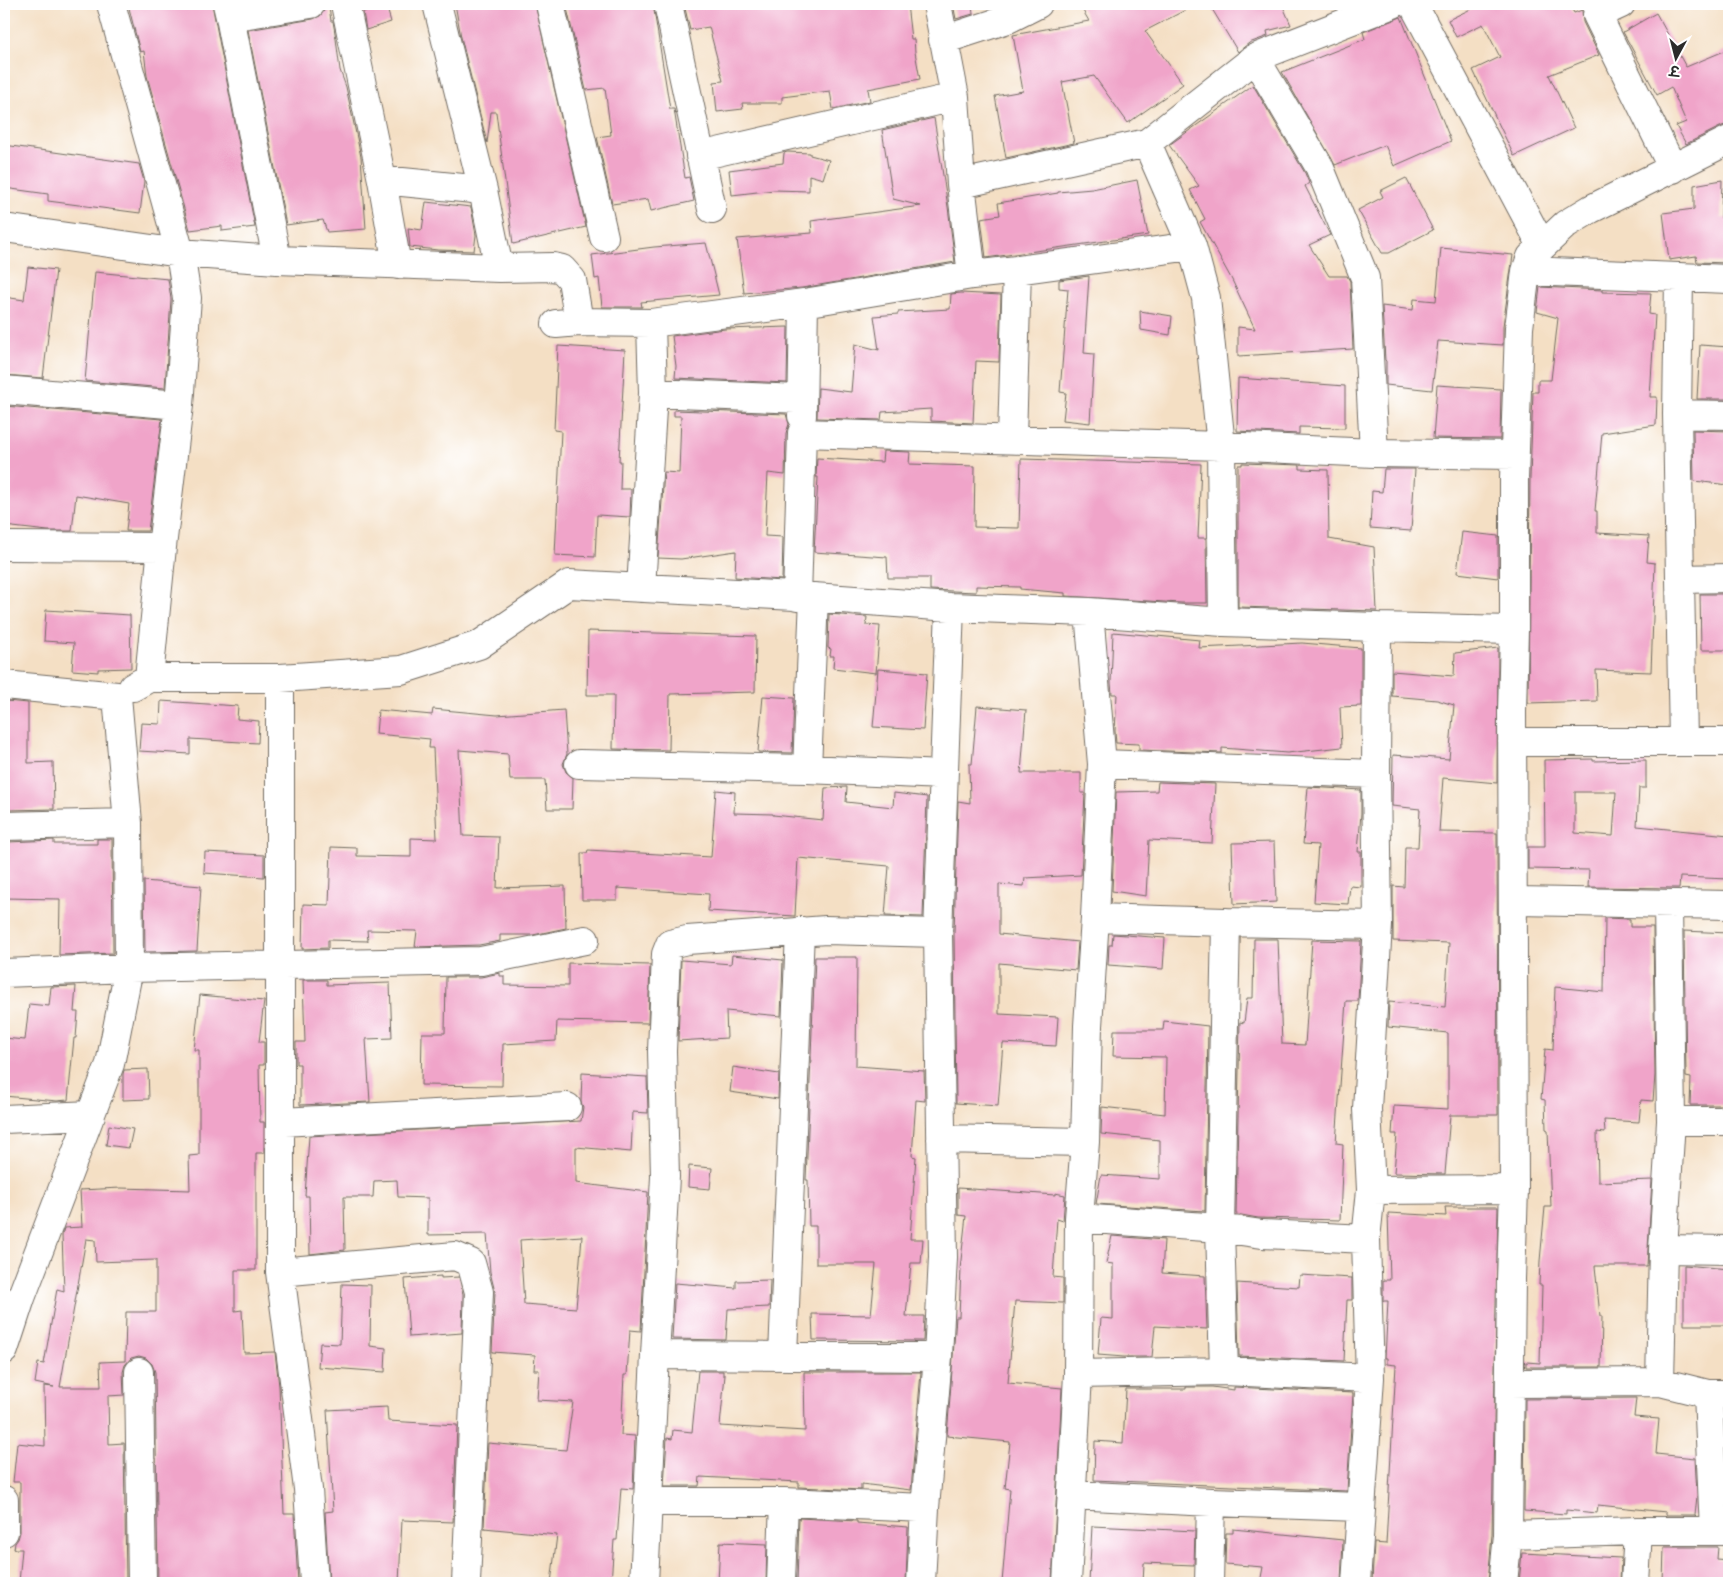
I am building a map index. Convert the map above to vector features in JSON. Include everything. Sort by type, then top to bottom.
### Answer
[{"type":"street","points":[[111,4],[180,253],[187,298],[179,405],[149,678]]},
{"type":"street","points":[[277,260],[229,11],[311,4]]},
{"type":"street","points":[[345,4],[382,180],[397,265]]},
{"type":"street","points":[[437,4],[483,190],[499,268]]},
{"type":"street","points":[[550,4],[604,237]]},
{"type":"street","points":[[668,4],[712,209]]},
{"type":"street","points":[[937,4],[955,98],[961,184],[972,275]]},
{"type":"street","points":[[943,40],[1008,19],[1038,4]]},
{"type":"street","points":[[961,184],[1147,143],[1255,58],[1393,4]]},
{"type":"street","points":[[1413,4],[1542,246]]},
{"type":"street","points":[[1621,4],[1593,9],[1673,169]]},
{"type":"street","points":[[1255,58],[1319,166],[1365,278],[1374,453]]},
{"type":"street","points":[[700,156],[955,98]]},
{"type":"street","points":[[1503,1583],[1508,1535],[1514,1189],[1512,742],[1515,454],[1519,328],[1526,271],[1531,257],[1566,224],[1591,209],[1729,140]]},
{"type":"street","points":[[1147,143],[1192,246],[1206,298],[1221,446],[1223,622]]},
{"type":"street","points":[[382,180],[483,190]]},
{"type":"street","points":[[4,228],[180,253],[277,260],[499,268],[562,268],[572,280],[568,323],[651,323],[804,303],[972,275],[1192,246]]},
{"type":"street","points":[[1012,438],[1018,270]]},
{"type":"street","points":[[1526,271],[1729,279]]},
{"type":"street","points":[[1679,278],[1677,414],[1683,742]]},
{"type":"street","points":[[804,303],[802,433],[807,769]]},
{"type":"street","points":[[641,588],[653,393],[651,323]]},
{"type":"street","points":[[4,390],[179,405]]},
{"type":"street","points":[[653,393],[802,399]]},
{"type":"street","points":[[1677,414],[1729,415]]},
{"type":"street","points":[[802,433],[1012,438],[1374,453],[1515,454]]},
{"type":"street","points":[[4,546],[162,547]]},
{"type":"street","points":[[1680,579],[1729,578]]},
{"type":"street","points":[[4,685],[117,696],[149,678],[280,678],[401,670],[479,645],[569,584],[1089,612],[1223,622],[1514,630]]},
{"type":"street","points":[[921,1583],[925,1508],[938,1357],[943,1257],[938,933],[950,606]]},
{"type":"street","points":[[1067,1583],[1078,1374],[1078,1218],[1085,1142],[1088,1026],[1102,764],[1089,612]]},
{"type":"street","points":[[1356,1583],[1370,1378],[1366,1239],[1371,1190],[1367,1110],[1378,925],[1377,627]]},
{"type":"street","points":[[280,678],[280,1272],[308,1489],[314,1583]]},
{"type":"street","points":[[4,1350],[21,1298],[110,1064],[129,968],[128,823],[117,696]]},
{"type":"street","points":[[1512,742],[1729,742]]},
{"type":"street","points":[[579,764],[807,769],[944,775]]},
{"type":"street","points":[[1102,764],[1376,774]]},
{"type":"street","points":[[4,826],[128,823]]},
{"type":"street","points":[[1512,901],[1729,905]]},
{"type":"street","points":[[1660,1382],[1663,1250],[1671,1120],[1668,904]]},
{"type":"street","points":[[1095,918],[1378,925]]},
{"type":"street","points":[[1224,1371],[1220,1228],[1226,922]]},
{"type":"street","points":[[644,1583],[665,1177],[662,1051],[666,954],[670,944],[687,940],[800,931],[938,933]]},
{"type":"street","points":[[783,1356],[800,931]]},
{"type":"street","points":[[4,973],[129,968],[481,961],[585,940]]},
{"type":"street","points":[[281,1122],[567,1107]]},
{"type":"street","points":[[4,1119],[91,1115]]},
{"type":"street","points":[[1671,1120],[1729,1121]]},
{"type":"street","points":[[941,1140],[1085,1142]]},
{"type":"street","points":[[1371,1190],[1514,1189]]},
{"type":"street","points":[[1078,1218],[1220,1228],[1262,1234],[1366,1239]]},
{"type":"street","points":[[1663,1250],[1729,1250]]},
{"type":"street","points":[[280,1272],[455,1256],[472,1263],[478,1292],[466,1583]]},
{"type":"street","points":[[655,1356],[938,1357]]},
{"type":"street","points":[[1078,1374],[1224,1371],[1370,1378]]},
{"type":"street","points":[[139,1372],[142,1583]]},
{"type":"street","points":[[1508,1535],[1638,1531],[1722,1531],[1719,1394],[1660,1382],[1510,1383]]},
{"type":"street","points":[[1072,1495],[1360,1507]]},
{"type":"street","points":[[4,1500],[4,1532]]},
{"type":"street","points":[[649,1502],[784,1502],[925,1508]]},
{"type":"street","points":[[781,1583],[784,1502]]},
{"type":"street","points":[[1209,1583],[1212,1502]]},
{"type":"street","points":[[1635,1583],[1638,1531]]},
{"type":"building","points":[[128,4],[212,4],[255,227],[222,231],[222,226],[190,230],[147,76],[144,51],[140,52]]},
{"type":"building","points":[[455,4],[535,4],[586,227],[513,244],[496,112],[491,112],[487,143],[461,37]]},
{"type":"building","points":[[566,4],[653,4],[670,109],[674,109],[685,178],[689,177],[694,201],[651,211],[648,199],[612,204],[597,137],[611,135],[605,88],[586,90]]},
{"type":"building","points":[[684,4],[907,4],[911,39],[914,39],[920,79],[868,89],[870,101],[833,109],[830,91],[782,97],[782,103],[742,103],[743,109],[717,112],[714,82],[723,81],[709,27],[690,30]]},
{"type":"building","points":[[953,4],[972,4],[973,14],[956,19]]},
{"type":"building","points":[[1079,4],[1197,4],[1145,31],[1183,84],[1128,123],[1094,76],[1062,82],[1074,143],[1006,158],[995,96],[1023,91],[1013,35],[1089,21]]},
{"type":"building","points":[[1209,4],[1282,4],[1291,25],[1267,31],[1268,36],[1249,43],[1238,52]]},
{"type":"building","points":[[1473,4],[1569,4],[1574,13],[1582,10],[1583,22],[1599,55],[1549,75],[1574,128],[1514,156],[1473,70],[1500,57],[1483,24],[1456,37],[1448,20],[1475,7]]},
{"type":"building","points":[[386,5],[391,22],[366,30],[363,12]]},
{"type":"building","points":[[329,7],[331,21],[333,21],[340,70],[346,87],[361,157],[366,229],[327,232],[323,220],[286,225],[248,30],[313,19],[320,16]]},
{"type":"building","points":[[1656,13],[1686,67],[1729,49],[1729,124],[1686,144],[1676,126],[1686,122],[1671,87],[1657,95],[1623,32]]},
{"type":"building","points":[[1401,17],[1451,141],[1394,166],[1385,145],[1335,165],[1282,72],[1365,39],[1363,32]]},
{"type":"building","points":[[1253,85],[1305,173],[1309,183],[1305,186],[1330,235],[1309,245],[1329,276],[1347,276],[1350,281],[1353,349],[1238,356],[1238,327],[1255,329],[1232,280],[1200,222],[1205,219],[1190,190],[1199,186],[1169,145]]},
{"type":"building","points":[[934,118],[955,262],[802,288],[744,293],[737,239],[812,233],[811,221],[921,206],[893,199],[882,130]]},
{"type":"building","points":[[4,145],[139,164],[144,181],[140,213],[48,201],[48,194],[4,188]]},
{"type":"building","points":[[784,153],[810,153],[810,155],[829,160],[823,179],[809,175],[809,191],[774,190],[732,195],[729,170],[783,163]]},
{"type":"building","points":[[1406,178],[1433,230],[1389,253],[1382,253],[1358,210],[1383,197],[1380,191]]},
{"type":"building","points":[[1137,180],[1148,235],[986,258],[981,218],[1000,215],[998,203],[1058,192],[1092,189]]},
{"type":"building","points":[[1722,180],[1721,218],[1729,218],[1729,263],[1697,262],[1696,256],[1669,260],[1663,213],[1694,209],[1694,185]]},
{"type":"building","points":[[426,202],[471,207],[476,235],[474,251],[410,247],[408,228],[422,230]]},
{"type":"building","points":[[706,243],[719,295],[641,302],[642,307],[602,307],[599,278],[595,279],[592,255]]},
{"type":"building","points":[[1441,248],[1513,255],[1503,326],[1503,345],[1438,341],[1432,390],[1386,385],[1382,306],[1413,310],[1414,299],[1436,301]]},
{"type":"building","points":[[28,267],[56,270],[43,378],[4,375],[4,297],[24,300]]},
{"type":"building","points":[[95,272],[168,279],[171,299],[165,388],[85,381]]},
{"type":"building","points":[[1089,276],[1084,353],[1094,354],[1090,423],[1063,420],[1066,393],[1060,392],[1068,289],[1059,288],[1059,280]]},
{"type":"building","points":[[1540,287],[1602,290],[1602,292],[1651,293],[1649,314],[1655,315],[1650,397],[1657,397],[1656,425],[1602,433],[1595,511],[1597,511],[1597,533],[1649,536],[1647,562],[1655,563],[1651,672],[1596,670],[1597,701],[1528,703],[1530,479],[1533,392],[1538,392],[1538,380],[1551,380],[1558,318],[1537,312]]},
{"type":"building","points":[[951,294],[1001,295],[999,362],[976,361],[973,423],[931,421],[931,409],[882,412],[881,420],[817,418],[818,388],[851,392],[855,344],[879,350],[874,316],[898,314],[898,312],[950,309]]},
{"type":"building","points":[[1140,311],[1172,316],[1170,335],[1141,330]]},
{"type":"building","points":[[788,327],[787,383],[675,378],[676,366],[672,336],[725,329]]},
{"type":"building","points":[[1700,345],[1729,347],[1729,399],[1697,399]]},
{"type":"building","points":[[558,346],[625,350],[619,461],[621,461],[620,489],[631,489],[630,517],[597,515],[595,557],[555,555],[561,431],[554,430]]},
{"type":"building","points":[[1238,378],[1345,386],[1345,428],[1299,427],[1299,434],[1237,431]]},
{"type":"building","points":[[1437,385],[1501,389],[1500,439],[1433,438]]},
{"type":"building","points":[[4,406],[162,419],[148,531],[126,531],[129,504],[76,495],[72,531],[48,531],[4,526]]},
{"type":"building","points":[[674,410],[786,414],[789,424],[786,433],[785,475],[768,473],[765,536],[783,537],[782,580],[735,577],[736,551],[681,559],[658,558],[664,472],[679,473],[681,416],[674,416]]},
{"type":"building","points":[[1693,430],[1729,431],[1729,485],[1694,481]]},
{"type":"building","points":[[883,451],[910,452],[909,464],[975,466],[974,527],[1019,528],[1021,459],[1201,464],[1198,538],[1206,538],[1207,603],[1065,596],[1065,593],[1020,589],[1020,587],[976,586],[976,592],[930,590],[930,578],[888,578],[887,557],[814,552],[818,477],[816,477],[817,458],[882,462]]},
{"type":"building","points":[[1242,463],[1300,465],[1300,469],[1328,470],[1329,539],[1374,547],[1377,611],[1238,607],[1238,465],[1242,465]]},
{"type":"building","points":[[1384,469],[1415,469],[1411,531],[1370,528],[1372,491],[1382,492]]},
{"type":"building","points":[[1462,532],[1498,536],[1498,578],[1457,573]]},
{"type":"building","points":[[1700,594],[1729,594],[1729,650],[1701,650]]},
{"type":"building","points":[[46,610],[130,615],[131,668],[98,669],[98,672],[72,670],[74,643],[44,641]]},
{"type":"building","points":[[829,614],[867,617],[866,625],[880,626],[876,673],[833,668],[834,656],[830,656],[831,649],[828,648]]},
{"type":"building","points":[[588,631],[756,636],[755,692],[670,694],[669,750],[613,749],[614,695],[587,695]]},
{"type":"building","points":[[1113,632],[1200,640],[1199,648],[1302,643],[1361,648],[1361,706],[1340,707],[1342,747],[1287,753],[1222,748],[1222,753],[1139,750],[1139,744],[1116,743],[1117,694],[1112,694],[1111,683]]},
{"type":"building","points":[[1498,648],[1497,783],[1443,778],[1439,832],[1497,833],[1498,1115],[1450,1115],[1445,1174],[1394,1173],[1397,1134],[1392,1134],[1394,1106],[1448,1109],[1448,1033],[1388,1027],[1389,1002],[1445,1007],[1449,943],[1393,941],[1393,886],[1404,887],[1405,847],[1418,847],[1420,809],[1392,806],[1393,755],[1449,759],[1454,705],[1437,700],[1392,696],[1392,671],[1454,676],[1455,653]]},
{"type":"building","points":[[878,669],[927,673],[923,730],[873,727]]},
{"type":"building","points":[[763,696],[794,698],[792,753],[758,752]]},
{"type":"building","points":[[5,701],[28,703],[28,763],[53,762],[54,809],[8,810],[7,759],[5,759]]},
{"type":"building","points":[[161,701],[238,706],[237,719],[259,721],[258,743],[190,739],[190,754],[139,751],[141,723],[160,724]]},
{"type":"building","points":[[977,706],[1026,710],[1021,773],[1081,773],[1081,793],[1085,793],[1081,875],[1025,878],[1024,886],[999,884],[999,934],[1078,942],[1076,970],[999,963],[999,1014],[1058,1017],[1056,1046],[1003,1043],[998,1106],[956,1103],[954,933],[958,801],[970,803],[969,764],[972,764]]},
{"type":"building","points":[[433,709],[497,715],[564,710],[567,754],[563,764],[566,772],[573,778],[572,809],[547,809],[545,780],[510,780],[508,754],[459,750],[463,836],[499,837],[497,888],[565,886],[566,928],[533,935],[500,935],[500,941],[479,945],[415,947],[417,931],[367,930],[368,941],[328,940],[328,948],[302,949],[303,904],[329,905],[331,847],[357,848],[357,856],[411,857],[411,838],[437,839],[433,748],[429,748],[430,739],[376,734],[378,710],[432,715]]},
{"type":"building","points":[[1544,760],[1646,760],[1646,788],[1639,788],[1637,826],[1729,835],[1729,879],[1680,877],[1679,888],[1588,887],[1589,870],[1528,869],[1528,847],[1545,847]],"holes":[[[1575,792],[1616,792],[1613,836],[1575,833]]]},
{"type":"building","points":[[1158,782],[1215,784],[1212,843],[1149,840],[1146,896],[1112,891],[1116,792],[1157,791]]},
{"type":"building","points":[[847,787],[846,802],[893,807],[894,793],[927,797],[923,917],[885,916],[889,866],[798,858],[795,916],[708,911],[709,894],[617,888],[617,900],[582,900],[581,853],[587,853],[588,850],[711,857],[716,790],[735,792],[734,813],[773,814],[823,820],[825,788]]},
{"type":"building","points":[[1308,787],[1361,790],[1358,852],[1361,852],[1361,887],[1350,886],[1348,904],[1314,902],[1318,845],[1303,844]]},
{"type":"building","points":[[97,839],[112,839],[113,953],[59,955],[60,899],[4,898],[4,843],[54,840],[54,844],[97,844]]},
{"type":"building","points":[[1274,842],[1276,902],[1234,904],[1232,843]]},
{"type":"building","points":[[205,852],[264,855],[264,877],[204,873]]},
{"type":"building","points":[[144,881],[201,886],[197,951],[145,952]]},
{"type":"building","points":[[1605,918],[1630,919],[1630,927],[1653,927],[1655,1075],[1653,1101],[1641,1100],[1639,1122],[1604,1120],[1605,1133],[1597,1132],[1598,1182],[1652,1180],[1647,1266],[1595,1266],[1600,1316],[1602,1316],[1601,1367],[1526,1367],[1526,1362],[1540,1363],[1542,1285],[1539,1285],[1540,1261],[1545,1207],[1551,1207],[1548,1130],[1546,1129],[1545,1100],[1541,1099],[1545,1049],[1553,1050],[1555,987],[1604,992]]},
{"type":"building","points":[[1684,931],[1729,933],[1729,1105],[1690,1105],[1691,1078],[1686,1077]]},
{"type":"building","points":[[1113,934],[1165,938],[1163,969],[1108,965],[1109,945],[1112,945]]},
{"type":"building","points":[[1254,939],[1278,939],[1282,1044],[1305,1045],[1312,940],[1361,941],[1358,1001],[1346,1001],[1336,1143],[1343,1144],[1340,1220],[1258,1218],[1236,1214],[1240,1022],[1244,1023],[1247,998],[1253,998]]},
{"type":"building","points":[[732,955],[783,960],[781,1016],[726,1011],[727,1038],[678,1041],[681,960],[731,964]]},
{"type":"building","points":[[815,957],[857,957],[856,1066],[924,1071],[925,1101],[916,1100],[912,1156],[916,1157],[910,1239],[923,1239],[921,1263],[911,1263],[906,1316],[924,1316],[923,1341],[813,1340],[812,1314],[871,1315],[876,1264],[816,1264],[816,1226],[809,1226],[808,1180],[806,1180]]},
{"type":"building","points":[[568,963],[650,965],[648,1023],[557,1021],[556,1041],[503,1044],[502,1086],[421,1085],[422,1033],[445,1033],[446,977],[481,977],[500,973],[500,976],[504,976],[504,985],[568,986]]},
{"type":"building","points":[[303,980],[327,980],[327,985],[390,983],[392,1038],[366,1039],[370,1102],[300,1105],[300,1064],[296,1064],[296,1042],[305,1042]]},
{"type":"building","points":[[76,986],[74,1012],[78,1012],[68,1100],[57,1101],[4,1096],[4,1038],[25,1040],[29,1004],[49,1006],[51,987]]},
{"type":"building","points":[[200,995],[264,1001],[259,1042],[264,1042],[264,1065],[259,1065],[260,1122],[264,1122],[264,1153],[256,1153],[256,1270],[235,1270],[235,1311],[242,1310],[244,1353],[275,1352],[279,1386],[284,1514],[294,1514],[298,1583],[158,1583],[155,1372],[152,1364],[146,1358],[139,1356],[131,1358],[125,1365],[123,1372],[124,1395],[108,1396],[109,1444],[124,1443],[126,1583],[19,1583],[22,1549],[14,1549],[20,1532],[20,1482],[13,1482],[17,1443],[45,1446],[44,1386],[54,1387],[35,1383],[38,1363],[44,1364],[57,1289],[64,1291],[62,1235],[64,1228],[82,1227],[80,1190],[121,1188],[190,1190],[189,1156],[199,1155],[199,1050],[194,1050]],"holes":[[[86,1239],[95,1240],[96,1262],[156,1260],[156,1312],[126,1312],[125,1361],[100,1362],[101,1387],[60,1387]]]},
{"type":"building","points":[[1164,1021],[1208,1026],[1205,1211],[1096,1204],[1101,1175],[1160,1179],[1160,1140],[1101,1134],[1102,1107],[1165,1114],[1166,1057],[1113,1056],[1114,1030],[1163,1030]]},
{"type":"building","points":[[733,1067],[779,1074],[778,1099],[730,1092]]},
{"type":"building","points":[[148,1069],[149,1099],[123,1100],[124,1070]]},
{"type":"building","points":[[582,1073],[647,1077],[648,1113],[633,1112],[631,1152],[576,1147],[576,1183],[648,1192],[641,1331],[630,1330],[627,1375],[624,1375],[621,1435],[635,1436],[633,1489],[621,1488],[617,1540],[614,1540],[611,1583],[551,1583],[557,1535],[484,1528],[488,1443],[566,1450],[573,1402],[537,1400],[539,1370],[534,1370],[535,1355],[492,1352],[495,1292],[490,1272],[487,1234],[428,1235],[428,1198],[398,1197],[397,1180],[374,1181],[373,1197],[344,1197],[345,1250],[310,1254],[309,1196],[305,1196],[309,1136],[581,1121],[583,1107],[581,1102]],"holes":[[[582,1236],[576,1308],[524,1304],[520,1240]]]},
{"type":"building","points":[[109,1125],[133,1129],[129,1148],[106,1145]]},
{"type":"building","points":[[689,1166],[712,1168],[710,1189],[688,1187]]},
{"type":"building","points":[[958,1188],[1065,1195],[1063,1221],[1057,1219],[1053,1277],[1063,1278],[1063,1303],[1015,1301],[1008,1383],[1062,1388],[1052,1583],[1002,1583],[1010,1489],[1005,1488],[1010,1442],[947,1436],[956,1317],[959,1317],[960,1269],[966,1216],[958,1215]]},
{"type":"building","points":[[1445,1207],[1498,1207],[1492,1534],[1488,1583],[1372,1583],[1374,1543],[1386,1544],[1396,1365],[1387,1364],[1387,1358],[1385,1358],[1388,1301],[1383,1301],[1383,1280],[1390,1280],[1388,1213],[1446,1216]]},
{"type":"building","points":[[1112,1236],[1164,1240],[1162,1273],[1205,1276],[1207,1329],[1155,1326],[1152,1357],[1098,1355],[1101,1318],[1113,1319],[1113,1264],[1106,1263]]},
{"type":"building","points":[[1684,1265],[1729,1269],[1729,1325],[1684,1325]]},
{"type":"building","points":[[1300,1275],[1352,1278],[1352,1300],[1347,1300],[1344,1361],[1239,1356],[1237,1283],[1299,1287]]},
{"type":"building","points":[[441,1276],[441,1278],[459,1277],[463,1294],[462,1333],[409,1337],[405,1279]]},
{"type":"building","points":[[770,1280],[769,1307],[728,1309],[726,1340],[672,1339],[675,1283],[736,1288],[736,1281]]},
{"type":"building","points":[[342,1284],[371,1285],[370,1346],[386,1348],[385,1372],[318,1367],[320,1343],[340,1344]]},
{"type":"building","points":[[698,1371],[723,1371],[723,1375],[725,1375],[720,1426],[805,1431],[804,1372],[921,1372],[911,1490],[861,1484],[861,1490],[799,1487],[799,1482],[700,1477],[699,1486],[664,1486],[667,1438],[672,1439],[673,1430],[692,1432]]},
{"type":"building","points":[[1186,1387],[1212,1387],[1234,1390],[1234,1387],[1353,1393],[1347,1491],[1094,1480],[1095,1441],[1123,1443],[1126,1389],[1186,1389]]},
{"type":"building","points":[[1636,1398],[1634,1417],[1659,1419],[1656,1454],[1695,1458],[1697,1496],[1695,1515],[1666,1515],[1666,1512],[1598,1505],[1597,1513],[1566,1510],[1566,1514],[1524,1511],[1525,1399]]},
{"type":"building","points":[[387,1407],[388,1421],[457,1425],[453,1522],[402,1520],[399,1583],[329,1583],[325,1512],[333,1511],[327,1410]]},
{"type":"building","points":[[799,1518],[857,1521],[857,1523],[908,1527],[906,1583],[797,1583]]},
{"type":"building","points":[[1092,1526],[1195,1531],[1194,1565],[1144,1563],[1143,1583],[1089,1583]]},
{"type":"building","points":[[1233,1529],[1343,1540],[1341,1583],[1260,1583],[1263,1567],[1225,1564],[1226,1533],[1233,1533]]},
{"type":"building","points":[[720,1542],[767,1544],[766,1583],[718,1583]]},
{"type":"building","points":[[1664,1547],[1718,1547],[1717,1559],[1729,1560],[1729,1583],[1663,1583]]},
{"type":"building","points":[[1522,1553],[1621,1558],[1620,1583],[1519,1583]]}]
